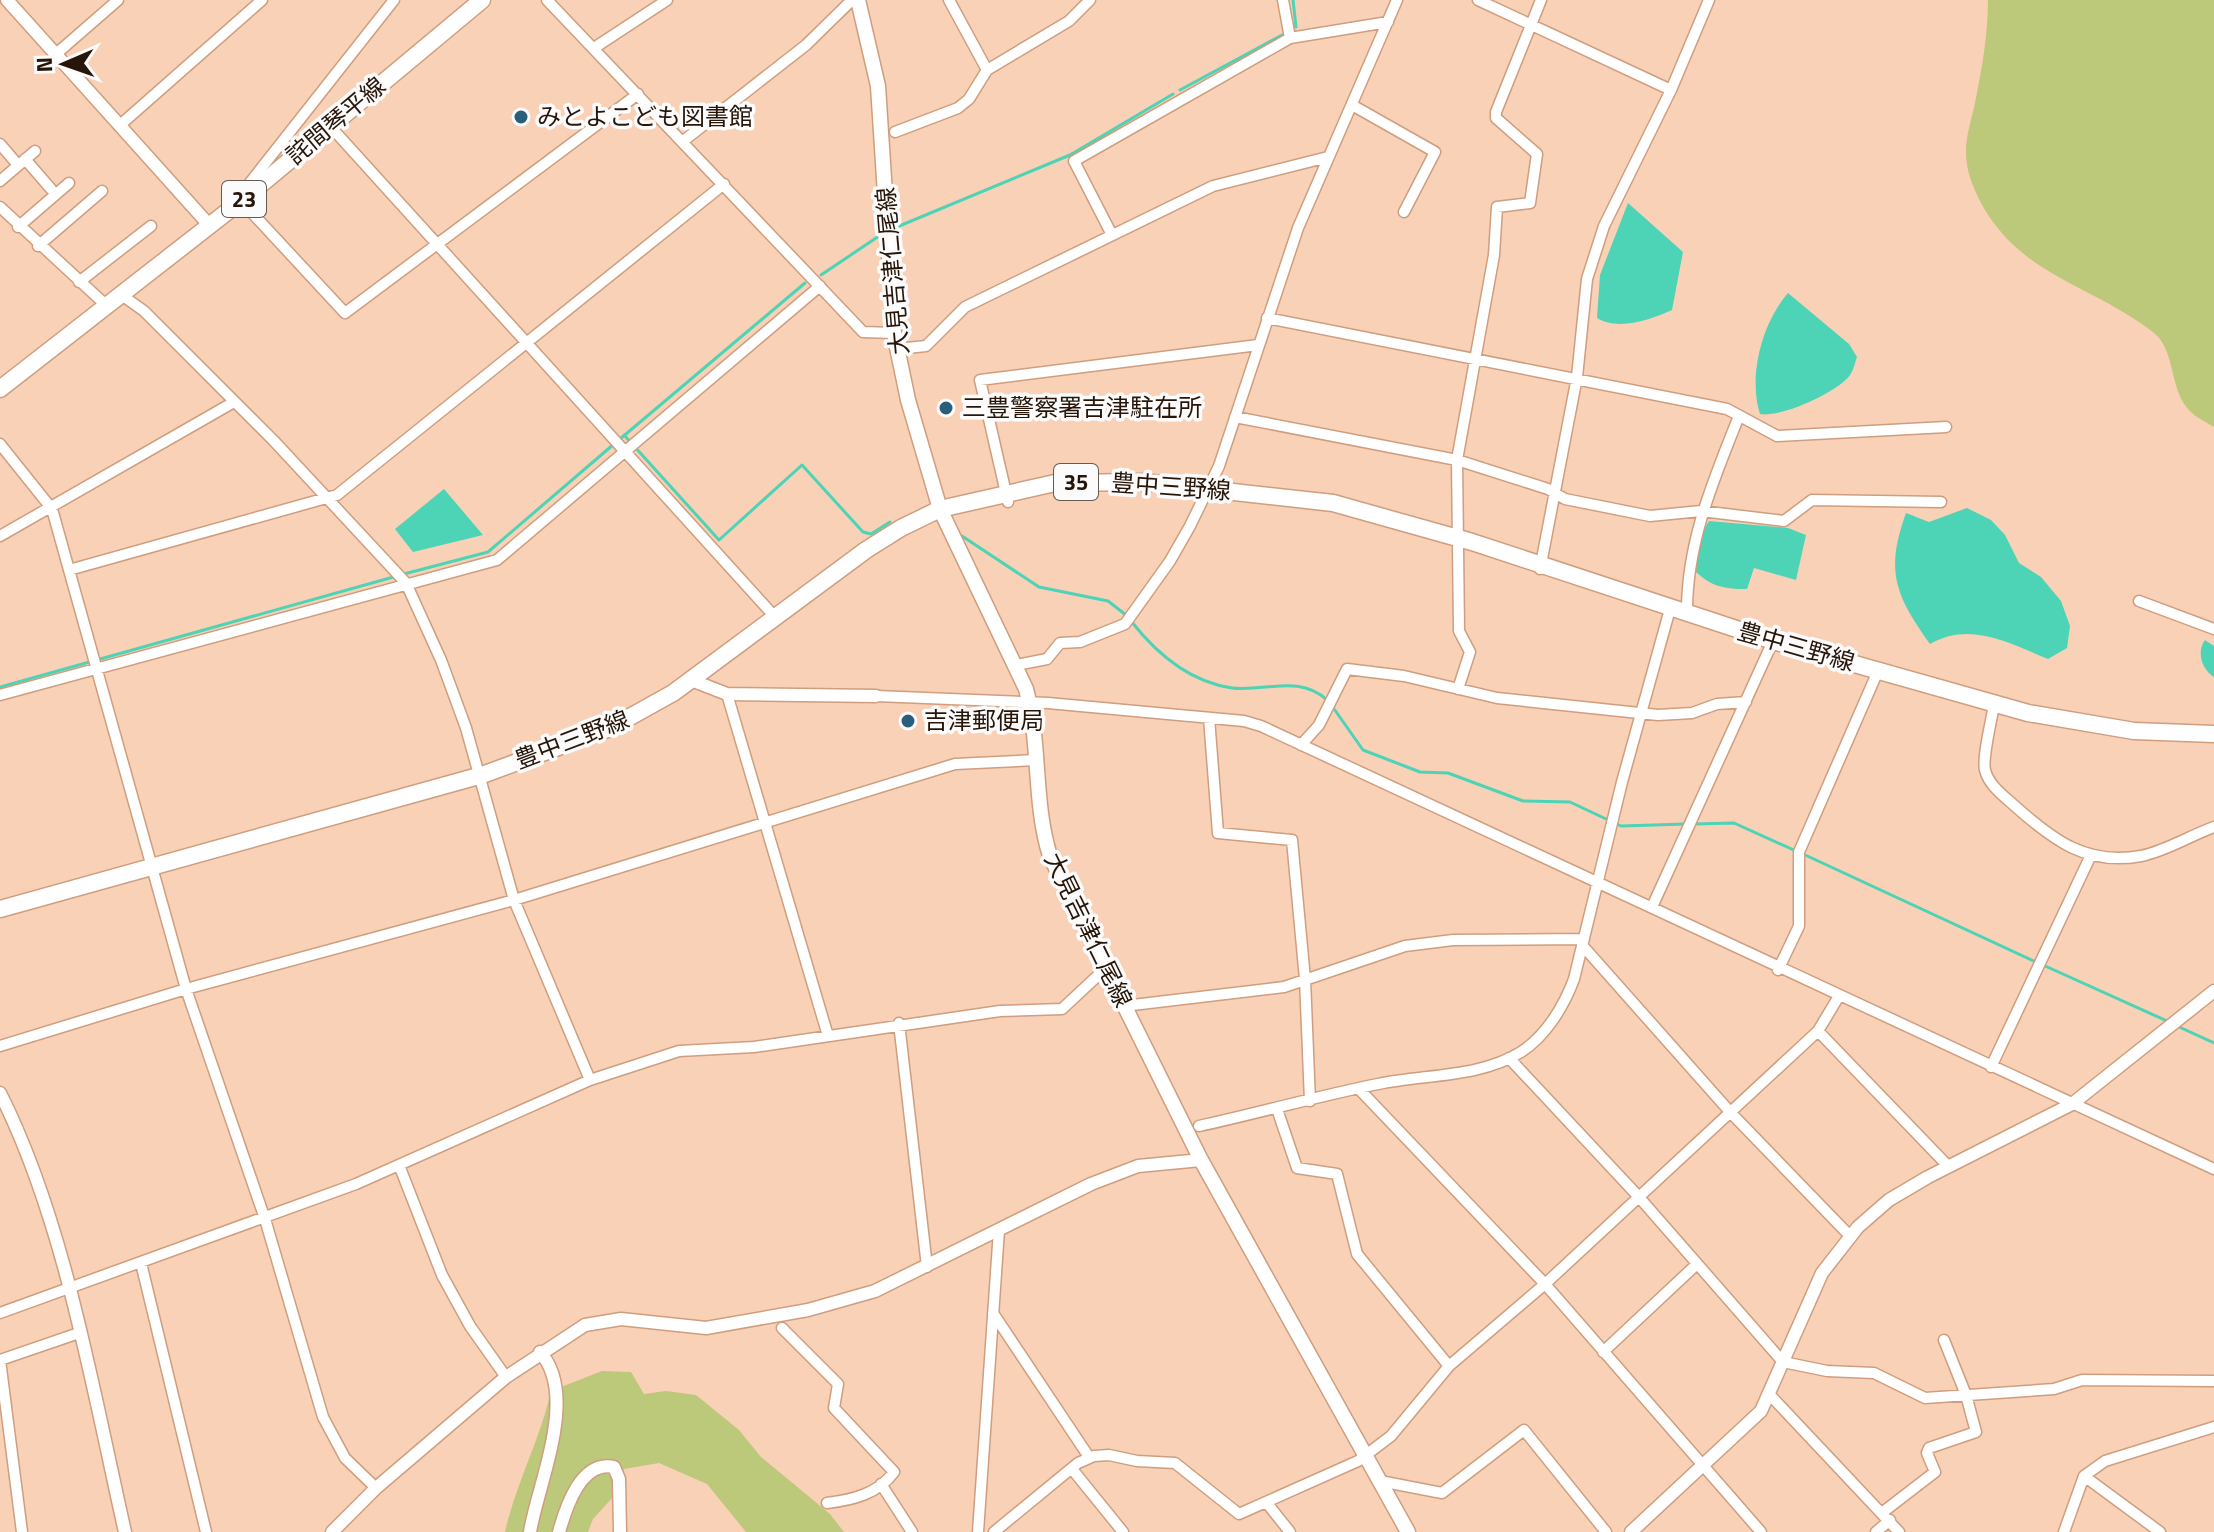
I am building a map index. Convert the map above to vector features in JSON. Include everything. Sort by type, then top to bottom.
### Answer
[{"type":"main road","name":"詫間琴平線","points":[[0,389],[241,201],[482,0]]},
{"type":"main road","name":"大見吉津仁尾線","points":[[855,0],[878,86],[897,349],[940,509],[959,556],[1016,665],[1029,702],[1040,816],[1050,856],[1201,1160],[1408,1532]]},
{"type":"main road","name":"豊中三野線","points":[[0,909],[482,775],[610,728],[641,713],[691,680],[866,550],[940,509],[1007,497],[1035,485],[1109,481],[1333,503],[1458,538],[1687,615],[1994,704],[2095,726],[2214,734]]},
{"type":"street","points":[[7,0],[210,226]]},
{"type":"street","points":[[56,54],[118,0]]},
{"type":"street","points":[[119,126],[262,0]]},
{"type":"street","points":[[394,0],[241,194],[241,201],[345,313],[638,94]]},
{"type":"street","points":[[547,0],[863,332],[894,333]]},
{"type":"street","points":[[594,48],[667,0]]},
{"type":"street","points":[[682,142],[806,45],[855,0]]},
{"type":"street","points":[[949,0],[987,70]]},
{"type":"street","points":[[895,132],[958,108],[969,99],[987,70],[1069,21],[1090,0]]},
{"type":"street","points":[[1283,0],[1290,38]]},
{"type":"street","points":[[1016,665],[1047,659],[1060,643],[1080,642],[1125,624],[1170,561],[1209,489],[1298,228],[1397,0]]},
{"type":"street","points":[[1478,0],[1671,90]]},
{"type":"street","points":[[1458,689],[1470,652],[1459,631],[1457,460],[1494,255],[1497,207],[1530,203],[1537,154],[1496,118],[1496,112],[1541,0]]},
{"type":"street","points":[[1540,567],[1576,379],[1587,279],[1604,226],[1671,90],[1709,0]]},
{"type":"street","points":[[1112,235],[1074,161],[1290,38],[1388,22]]},
{"type":"street","points":[[1352,105],[1435,152],[1404,212]]},
{"type":"street","points":[[330,126],[775,617]]},
{"type":"street","points":[[0,144],[51,189]]},
{"type":"street","points":[[0,181],[35,151]]},
{"type":"street","points":[[897,349],[926,346],[965,307],[1213,186],[1328,157]]},
{"type":"street","points":[[18,227],[69,183]]},
{"type":"street","points":[[69,570],[328,499],[724,184]]},
{"type":"street","points":[[38,246],[72,223],[102,191]]},
{"type":"street","points":[[0,207],[38,246],[108,307]]},
{"type":"street","points":[[79,282],[151,226]]},
{"type":"street","points":[[0,695],[497,560],[820,286]]},
{"type":"street","points":[[123,296],[144,311],[234,402],[406,583],[441,660],[482,775],[514,900],[590,1080]]},
{"type":"street","points":[[1267,318],[1727,409],[1777,436],[1946,427]]},
{"type":"street","points":[[1007,497],[980,380],[1258,345]]},
{"type":"street","points":[[0,536],[52,509],[234,402]]},
{"type":"street","points":[[1687,615],[1686,579],[1701,511],[1739,416]]},
{"type":"street","points":[[1235,417],[1457,460],[1565,499],[1650,516],[1701,511],[1784,521],[1812,500],[1941,502]]},
{"type":"street","points":[[0,444],[52,509],[186,989],[265,1219],[323,1417],[345,1458],[376,1488]]},
{"type":"street","points":[[2139,601],[2214,629]]},
{"type":"street","points":[[1199,1126],[1359,1089],[1487,1067],[1509,1058],[1541,1035],[1564,1003],[1583,942],[1670,609]]},
{"type":"street","points":[[1652,907],[1773,641]]},
{"type":"street","points":[[1301,745],[1319,725],[1347,669],[1404,676],[1497,698],[1641,711],[1692,713],[1717,704],[1746,702]]},
{"type":"street","points":[[1778,970],[1799,926],[1799,852],[1878,671]]},
{"type":"street","points":[[691,680],[727,694],[1029,702],[1244,721],[2214,1169]]},
{"type":"street","points":[[727,694],[828,1036]]},
{"type":"street","points":[[1994,704],[1984,768],[1992,785],[2056,842],[2091,855],[2137,857],[2159,852],[2188,836],[2214,827]]},
{"type":"street","points":[[1209,718],[1218,833],[1292,840],[1305,979],[1310,1101]]},
{"type":"street","points":[[0,1046],[186,989],[514,900],[763,820],[955,764],[1036,760]]},
{"type":"street","points":[[1991,1067],[2091,855]]},
{"type":"street","points":[[1124,1006],[1254,993],[1405,946],[1453,940],[1583,942],[1731,1113],[1850,1236]]},
{"type":"street","points":[[0,1313],[265,1219],[399,1165],[590,1080],[679,1051],[754,1047],[899,1023],[1000,1011],[1062,1009],[1106,968]]},
{"type":"street","points":[[1631,1532],[1739,1435],[1770,1395],[1822,1273],[1850,1236],[1889,1200],[2072,1104],[2214,991]]},
{"type":"street","points":[[994,1532],[1089,1457],[1109,1455],[1182,1465],[1239,1514],[1365,1455],[1391,1436],[1449,1366],[1545,1284],[1818,1031],[1839,996]]},
{"type":"street","points":[[899,1023],[927,1267]]},
{"type":"street","points":[[1818,1031],[1949,1167]]},
{"type":"street","points":[[1509,1058],[1638,1196],[1783,1362],[1827,1371],[1874,1373],[1925,1398],[2054,1389],[2082,1380],[2214,1381]]},
{"type":"street","points":[[1359,1089],[1545,1284],[1702,1468],[1761,1532]]},
{"type":"street","points":[[0,1093],[37,1179],[79,1333],[125,1532]]},
{"type":"street","points":[[1277,1109],[1297,1168],[1337,1174],[1357,1254],[1449,1366]]},
{"type":"street","points":[[332,1532],[376,1488],[506,1377],[585,1325],[621,1319],[706,1328],[731,1325],[875,1291],[1091,1184],[1138,1166],[1201,1160]]},
{"type":"street","points":[[399,1165],[442,1275],[470,1326],[506,1377]]},
{"type":"street","points":[[978,1532],[999,1230]]},
{"type":"street","points":[[141,1263],[206,1532]]},
{"type":"street","points":[[1603,1352],[1697,1264]]},
{"type":"street","points":[[993,1313],[1089,1457]]},
{"type":"street","points":[[782,1328],[838,1384],[834,1408],[891,1464],[894,1472],[881,1484],[853,1500],[827,1503]]},
{"type":"street","points":[[22,1532],[0,1360],[79,1333]]},
{"type":"street","points":[[1876,1532],[1886,1516],[1935,1472],[1927,1453],[1929,1448],[1976,1432],[1966,1395],[1944,1340]]},
{"type":"street","points":[[530,1532],[556,1411],[552,1377],[540,1352]]},
{"type":"street","points":[[1770,1395],[1899,1532]]},
{"type":"street","points":[[2064,1532],[2084,1476],[2105,1461],[2214,1427]]},
{"type":"street","points":[[1380,1481],[1442,1493],[1524,1430],[1606,1532]]},
{"type":"street","points":[[559,1532],[575,1490],[593,1469],[603,1465],[614,1467],[619,1479],[620,1532]]},
{"type":"street","points":[[1072,1469],[1123,1532]]},
{"type":"street","points":[[2084,1476],[2160,1532]]},
{"type":"street","points":[[881,1484],[912,1532]]},
{"type":"street","points":[[1266,1502],[1290,1532]]},
{"type":"green space","points":[[1988,0],[2214,0],[2214,427],[2194,415],[2183,401],[2166,350],[2154,333],[2037,264],[1997,228],[1981,203],[1970,178],[1966,151],[1984,52]]},
{"type":"green space","points":[[602,1371],[631,1372],[644,1394],[666,1391],[696,1395],[739,1430],[761,1457],[830,1514],[844,1532],[746,1532],[707,1484],[659,1463],[624,1469],[613,1497],[593,1519],[588,1532],[505,1532],[551,1391]]},
{"type":"water","points":[[1628,203],[1683,252],[1672,310],[1644,320],[1614,324],[1597,318],[1600,275]]},
{"type":"water","points":[[1788,293],[1849,344],[1857,357],[1850,375],[1833,389],[1794,408],[1760,414],[1756,383],[1760,350],[1771,319]]},
{"type":"water","points":[[444,489],[483,535],[413,552],[395,529]]},
{"type":"water","points":[[1967,508],[1991,520],[2005,535],[2019,563],[2041,577],[2061,601],[2070,626],[2067,648],[2048,659],[2004,641],[1975,634],[1945,637],[1930,644],[1901,596],[1897,582],[1895,567],[1900,533],[1906,513],[1929,522]]},
{"type":"water","points":[[1709,521],[1788,528],[1806,535],[1796,580],[1754,568],[1747,589],[1725,588],[1707,581],[1695,571],[1701,535]]},
{"type":"water","points":[[2205,640],[2214,646],[2214,677],[2206,670],[2202,660],[2201,650]]},
{"type":"waterway","points":[[1293,0],[1296,27]]},
{"type":"waterway","points":[[1180,90],[1282,35]]},
{"type":"waterway","points":[[892,229],[1070,155],[1173,94]]},
{"type":"waterway","points":[[821,275],[882,234]]},
{"type":"waterway","points":[[620,439],[805,283]]},
{"type":"waterway","points":[[624,435],[719,540],[802,465],[863,532],[871,534],[890,522]]},
{"type":"waterway","points":[[404,574],[488,552],[614,444]]},
{"type":"waterway","points":[[962,536],[1039,587],[1108,601],[1126,615]]},
{"type":"waterway","points":[[0,687],[397,576]]},
{"type":"waterway","points":[[1131,621],[1163,655],[1202,680],[1244,689],[1293,686],[1316,692],[1327,700]]},
{"type":"waterway","points":[[1332,706],[1363,750],[1420,772],[1448,773],[1523,801],[1570,802],[1621,826],[1686,824]]},
{"type":"waterway","points":[[1694,824],[1734,823],[1796,851]]},
{"type":"waterway","points":[[1803,854],[2036,962]]},
{"type":"waterway","points":[[2043,965],[2167,1021]]},
{"type":"waterway","points":[[2177,1026],[2214,1043]]},
{"type":"place","name":"みとよこども図書館","points":[[521,117]]},
{"type":"place","name":"三豊警察署吉津駐在所","points":[[946,408]]},
{"type":"place","name":"吉津郵便局","points":[[908,721]]}]
